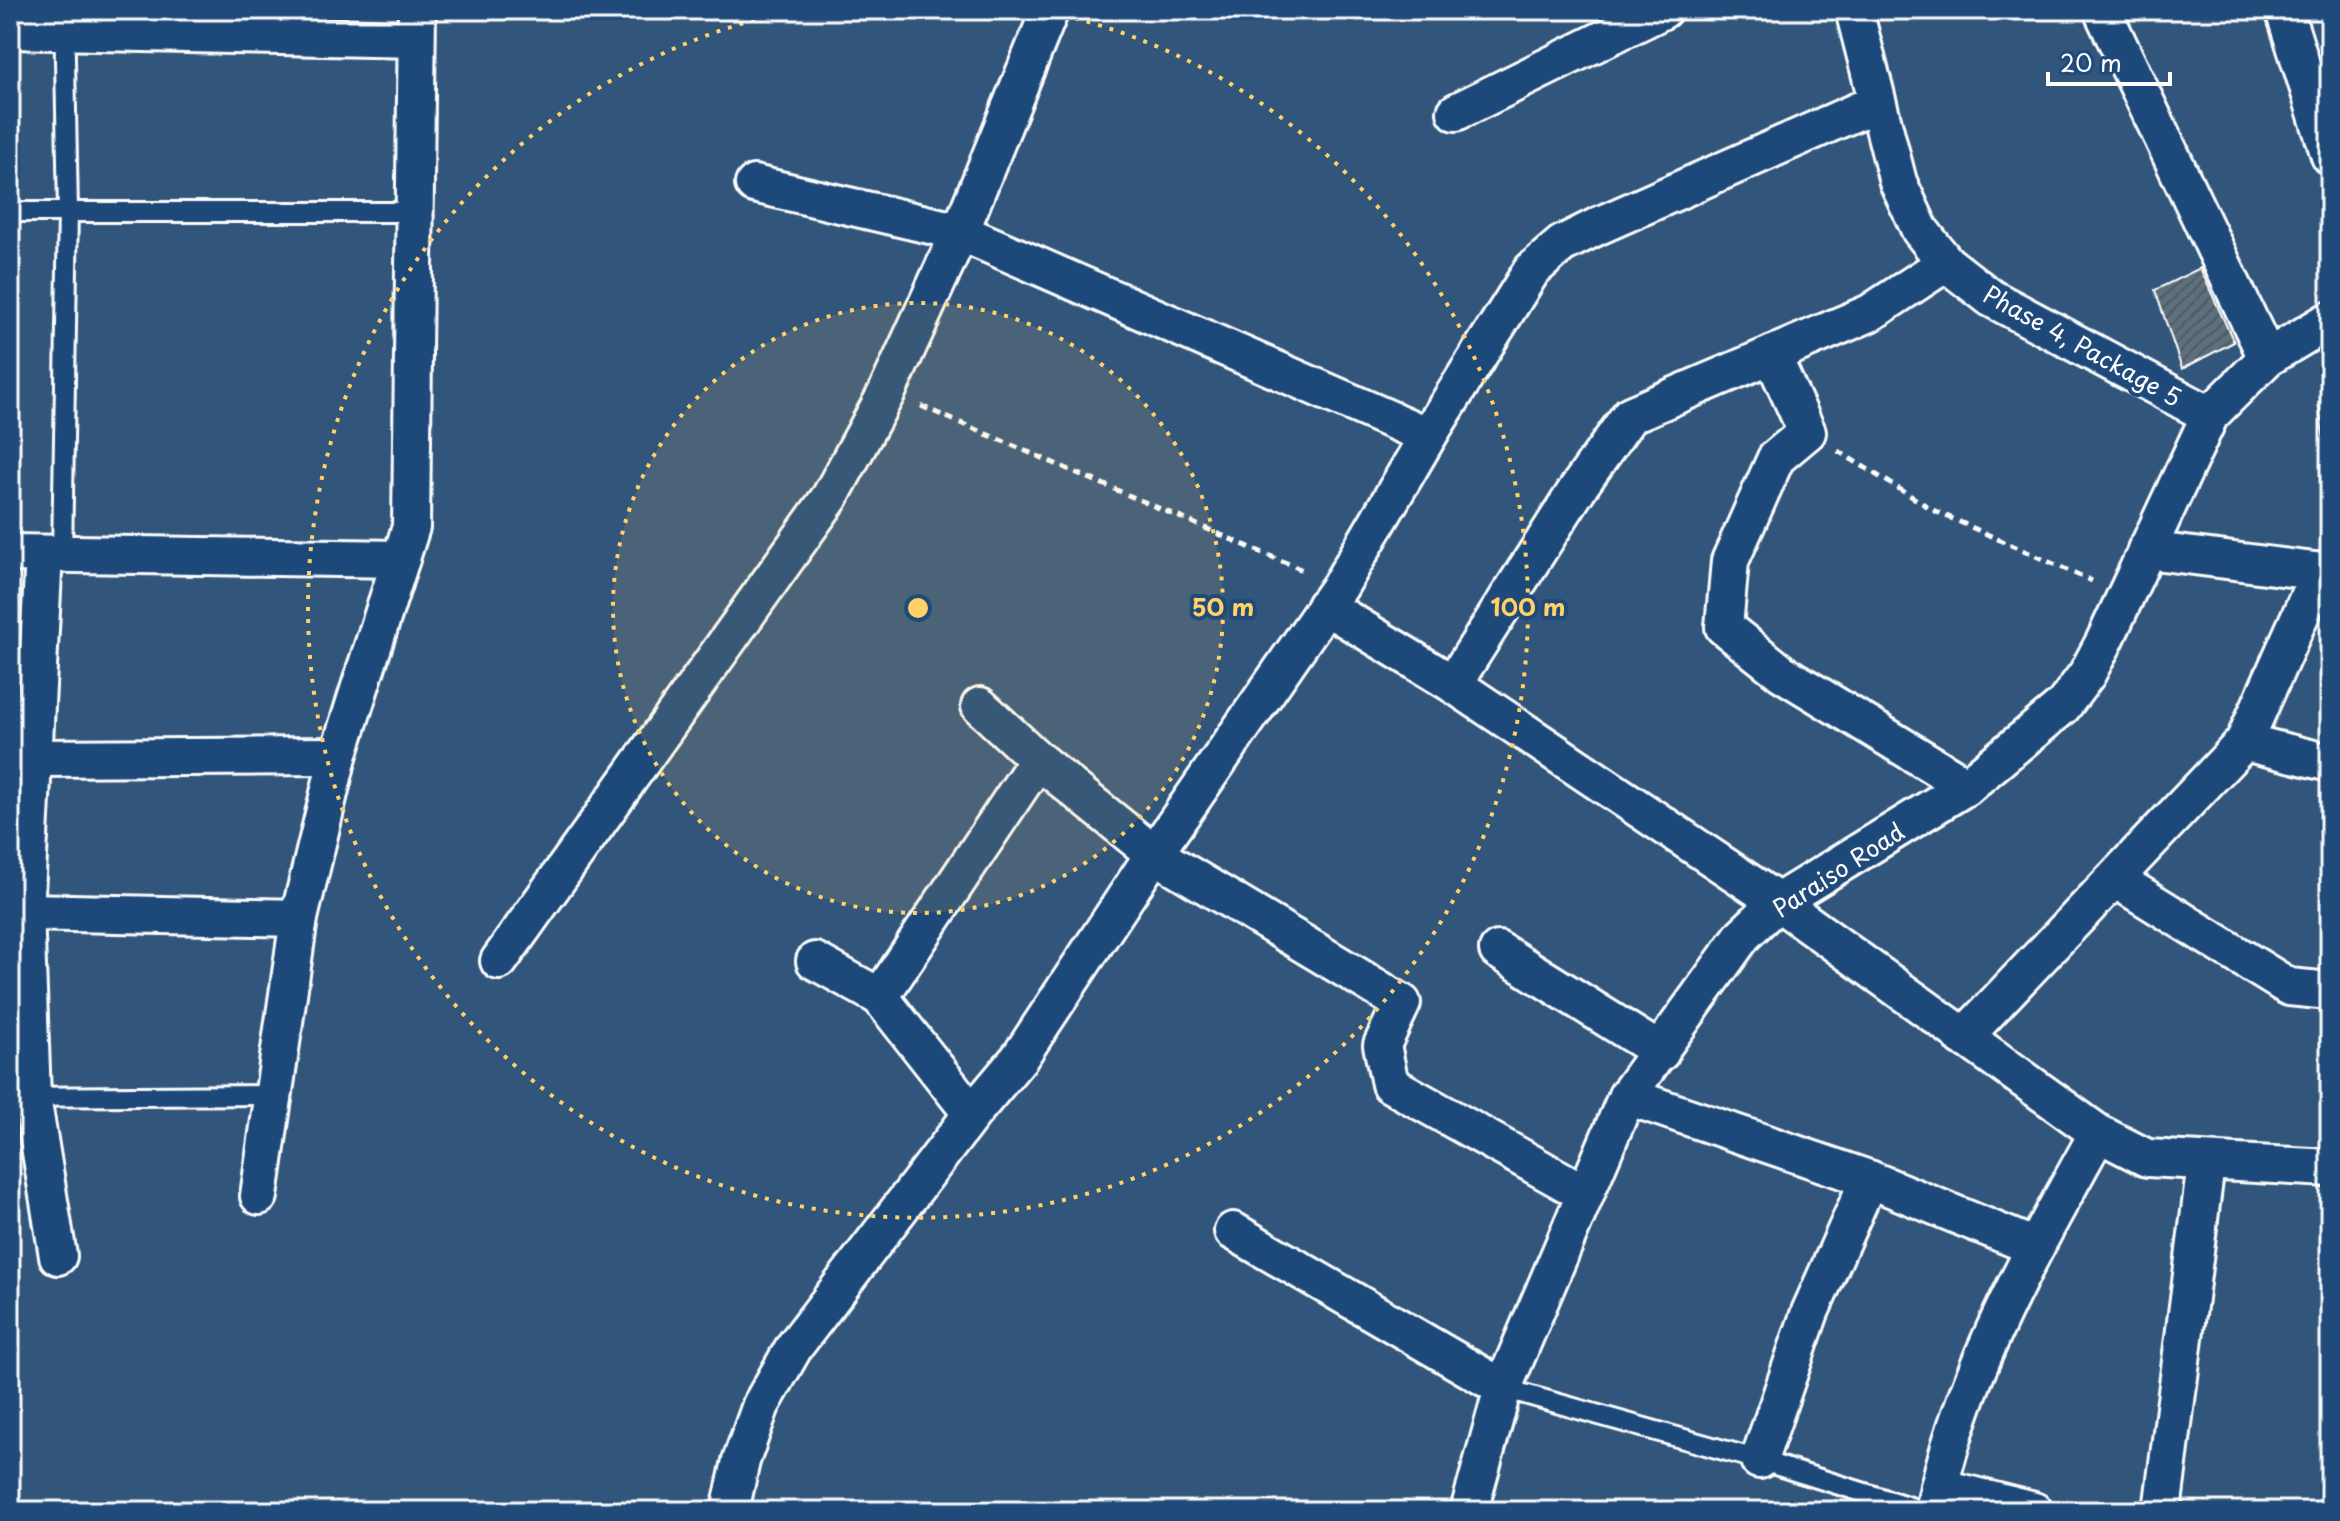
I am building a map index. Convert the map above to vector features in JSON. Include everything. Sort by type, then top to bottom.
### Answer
[{"type":"street","points":[[499,961],[830,497],[887,392],[960,232],[1050,10]]},
{"type":"street","points":[[1456,112],[1663,10]]},
{"type":"street","name":"Phase 4, Package 5","points":[[1854,10],[1898,182],[1920,230],[1946,263],[1991,298],[2210,415]]},
{"type":"street","points":[[2102,10],[2267,358]]},
{"type":"street","points":[[2284,10],[2318,82],[2330,156]]},
{"type":"street","points":[[10,30],[64,21],[416,25],[411,527],[338,756],[299,918],[259,1196]]},
{"type":"street","points":[[730,1511],[741,1461],[761,1405],[794,1347],[972,1114],[1020,1057],[1154,854],[1333,596],[1532,270],[1562,244],[1876,103]]},
{"type":"street","points":[[754,184],[960,232],[1428,436]]},
{"type":"street","points":[[1453,684],[1620,425],[1645,407],[1870,313],[1946,263]]},
{"type":"street","name":"Paraiso Road","points":[[1469,1511],[1503,1388],[1627,1096],[1743,935],[1778,902],[1967,786],[2063,706],[2087,674],[2210,415],[2267,358],[2330,320]]},
{"type":"street","points":[[1772,355],[1807,432],[1776,458],[1730,561],[1724,627],[1782,673],[1967,786]]},
{"type":"street","points":[[1963,1038],[2244,742],[2325,572],[2146,550]]},
{"type":"street","points":[[58,1256],[21,1097],[25,912],[35,758],[39,554],[401,559]]},
{"type":"street","points":[[1333,596],[1453,684],[1778,902],[2098,1133],[2147,1158],[2206,1164],[2330,1168]]},
{"type":"street","points":[[980,706],[1038,760],[1154,854],[1402,1003],[1382,1045],[1390,1084],[1584,1193]]},
{"type":"street","points":[[2244,742],[2330,763]]},
{"type":"street","points":[[35,758],[338,756]]},
{"type":"street","points":[[880,997],[1038,760]]},
{"type":"street","points":[[2115,879],[2289,987],[2330,991]]},
{"type":"street","points":[[25,912],[299,918]]},
{"type":"street","points":[[1498,950],[1661,1052]]},
{"type":"street","points":[[815,961],[880,997],[972,1114]]},
{"type":"street","points":[[1627,1096],[1869,1179],[2035,1247]]},
{"type":"street","points":[[2034,1511],[1932,1503],[1964,1397],[2035,1247],[2098,1133]]},
{"type":"street","points":[[2162,1511],[2206,1164]]},
{"type":"street","points":[[1759,1460],[1810,1312],[1869,1179]]},
{"type":"street","points":[[1233,1231],[1503,1388]]},
{"type":"lane","points":[[39,554],[68,211],[64,21]]},
{"type":"lane","points":[[10,212],[412,212]]},
{"type":"lane","points":[[21,1097],[275,1095]]},
{"type":"lane","points":[[1503,1388],[1759,1460],[1932,1503]]},
{"type":"path","points":[[887,392],[1333,596]]},
{"type":"path","points":[[1807,432],[1935,511],[2125,596]]},
{"type":"building","points":[[2200,268],[2234,342],[2182,369],[2155,290]]},
{"type":"building","points":[[2330,398],[2330,478],[2318,402]]}]
